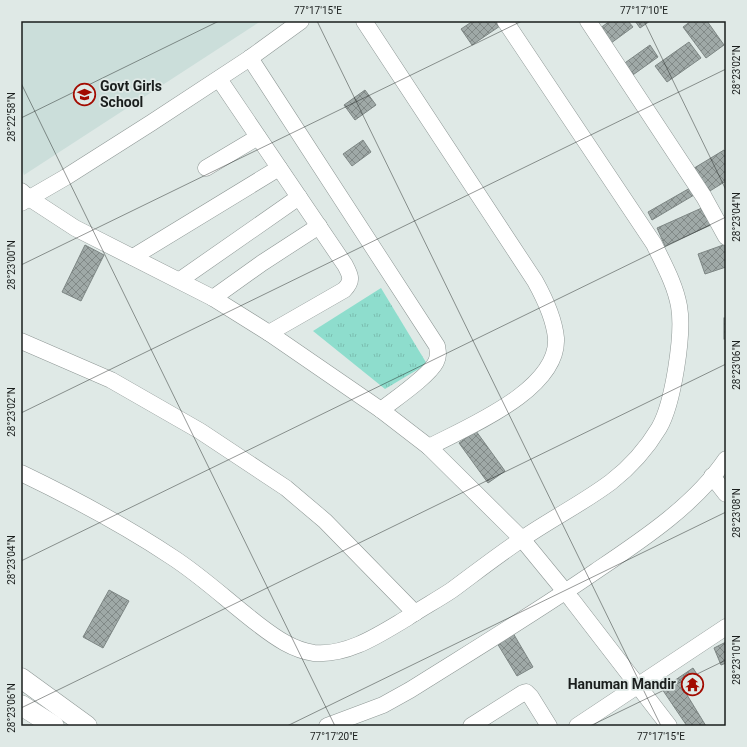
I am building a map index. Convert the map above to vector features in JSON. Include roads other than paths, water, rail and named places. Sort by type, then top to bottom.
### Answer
[{"type":"street","points":[[24,197],[66,177],[219,79],[301,21]]},
{"type":"street","points":[[364,21],[535,281],[551,315],[556,339],[555,348],[550,362],[542,376],[529,390],[502,407],[429,447]]},
{"type":"street","points":[[21,473],[72,498],[174,558],[236,608],[293,648],[322,653],[345,650],[374,638],[450,591],[522,539],[591,496],[612,481],[624,470],[649,444],[660,427],[668,407],[676,367],[680,310],[670,275],[654,244],[505,21]]},
{"type":"street","points":[[588,21],[704,197],[726,237]]},
{"type":"street","points":[[250,58],[437,346],[439,354],[430,372],[381,410]]},
{"type":"street","points":[[219,79],[349,272],[349,285],[344,290],[269,333]]},
{"type":"street","points":[[206,168],[258,137]]},
{"type":"street","points":[[132,257],[279,168]]},
{"type":"street","points":[[24,197],[75,228],[213,298],[269,333],[381,410],[429,447],[522,539],[566,592],[669,726]]},
{"type":"street","points":[[180,280],[299,197]]},
{"type":"street","points":[[213,298],[318,226]]},
{"type":"street","points":[[21,341],[111,380],[200,431],[286,488],[325,521],[415,613]]},
{"type":"street","points":[[327,726],[383,705],[410,690],[566,592],[660,526],[698,492],[726,458]]},
{"type":"street","points":[[712,476],[726,494]]},
{"type":"street","points":[[577,726],[726,626]]},
{"type":"street","points":[[21,678],[87,726]]},
{"type":"street","points":[[471,726],[526,692],[531,697],[550,726]]},
{"type":"street","points":[[21,706],[54,726]]},
{"type":"place","name":"Govt Girls School","points":[[85,94]]},
{"type":"place","name":"Hanuman Mandir","points":[[692,684]]}]
